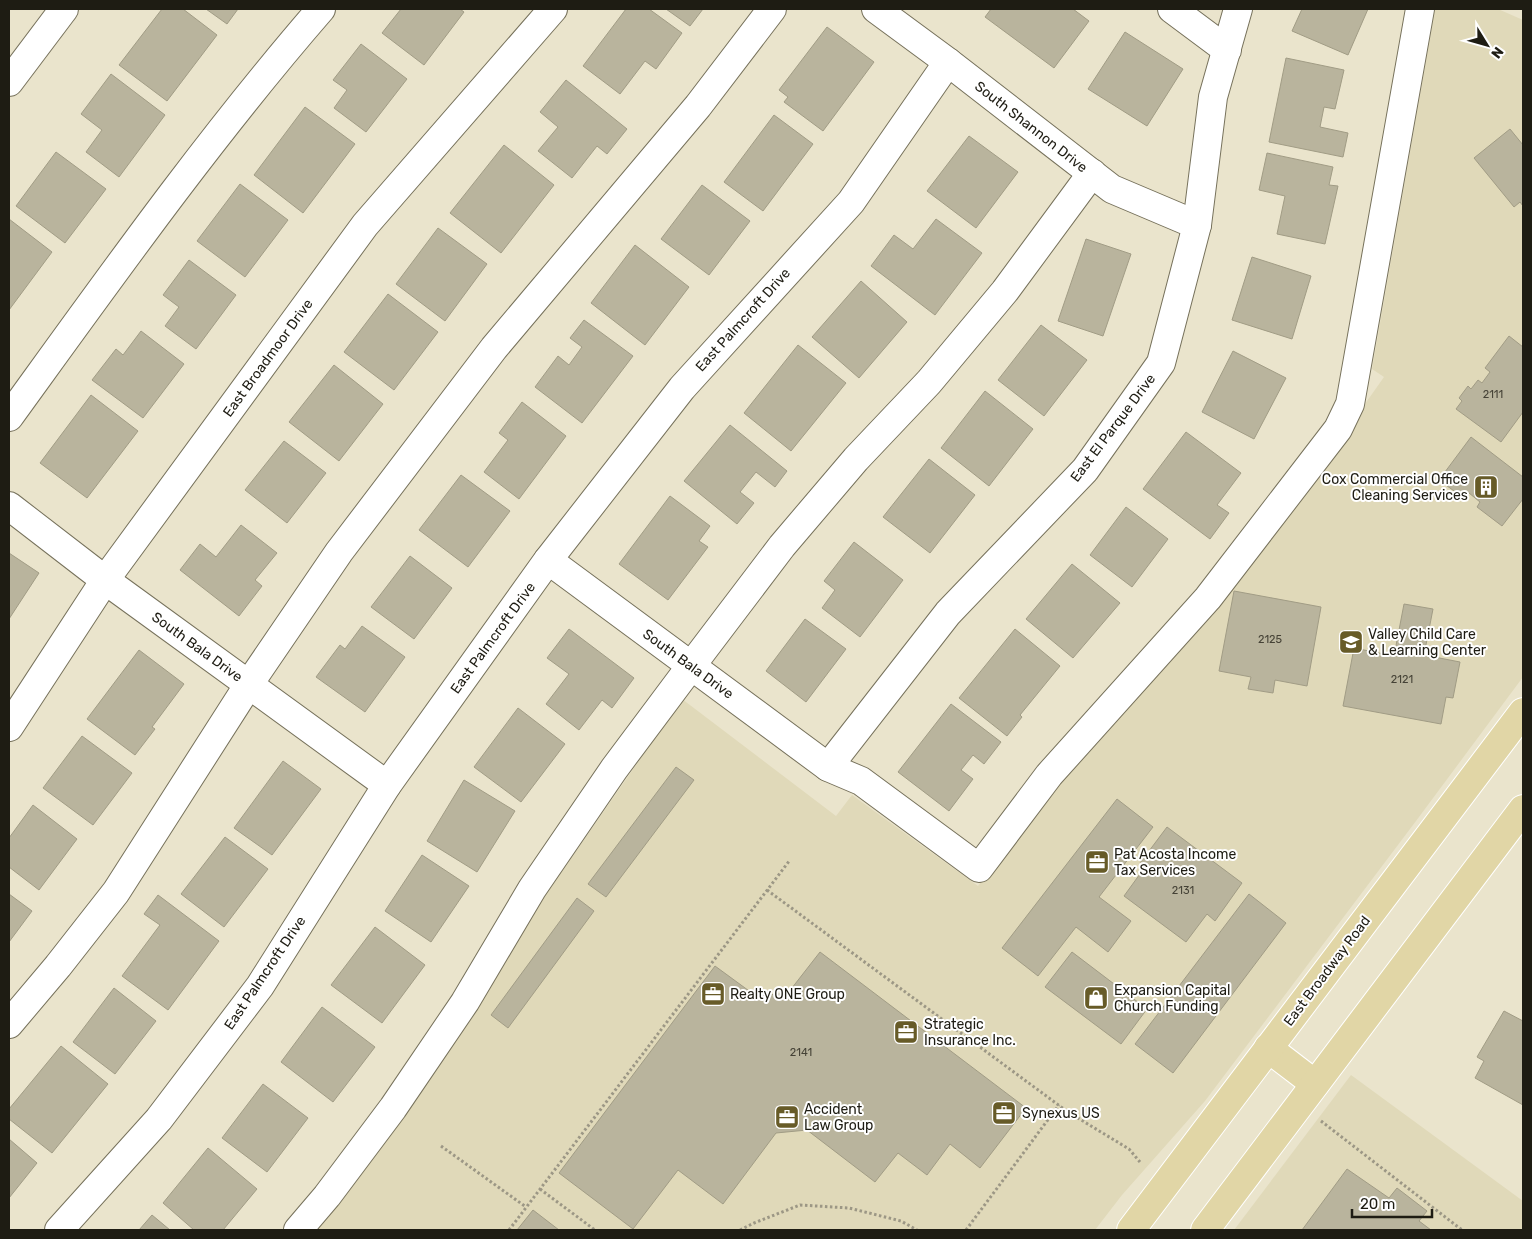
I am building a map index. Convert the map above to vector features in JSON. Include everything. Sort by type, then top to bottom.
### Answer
[{"type":"main road","name":"East Broadway Road","points":[[1131,1230],[1523,712]]},
{"type":"main road","points":[[1205,1230],[1523,809]]},
{"type":"main road","points":[[1268,1048],[1315,1084]]},
{"type":"street","points":[[9,82],[64,9]]},
{"type":"street","points":[[9,417],[128,254],[241,105],[321,9]]},
{"type":"street","name":"East Broadmoor Drive","points":[[9,727],[105,580],[365,225],[553,9]]},
{"type":"street","points":[[9,1024],[58,966],[116,892],[249,684],[339,552],[494,348],[698,106],[772,9]]},
{"type":"street","name":"South Shannon Drive","points":[[876,9],[948,62],[1112,189],[1197,225]]},
{"type":"street","points":[[1172,9],[1227,50]]},
{"type":"street","name":"East El Parque Drive","points":[[828,767],[948,613],[1085,470],[1161,363],[1197,225],[1213,97],[1238,9]]},
{"type":"street","name":"South Bala Drive","points":[[548,560],[828,767],[861,781],[979,868],[1049,775],[1208,598],[1338,429],[1350,404],[1420,9]]},
{"type":"street","name":"East Palmcroft Drive","points":[[59,1230],[159,1120],[260,986],[387,785],[548,560],[682,388],[851,202],[948,62]]},
{"type":"street","points":[[298,1230],[327,1196],[393,1108],[464,1002],[532,889],[614,769],[691,666],[782,546],[856,459],[929,382],[1005,291],[1092,173]]},
{"type":"street","name":"South Bala Drive","points":[[9,506],[105,580],[387,785]]},
{"type":"path","points":[[509,1230],[790,860]]},
{"type":"path","points":[[767,890],[1059,1105],[1129,1149],[1140,1162]]},
{"type":"path","points":[[966,1230],[1059,1105]]},
{"type":"path","points":[[1321,1121],[1462,1230]]},
{"type":"path","points":[[440,1146],[526,1207]]},
{"type":"path","points":[[540,1189],[595,1230]]},
{"type":"path","points":[[740,1230],[800,1205],[849,1208],[901,1221],[917,1230]]},
{"type":"shaded area","points":[[1435,9],[1498,9],[1523,20],[1523,677],[1205,1101],[1122,1195],[1095,1230],[306,1230],[517,936],[682,699],[836,816],[852,795],[978,886],[1077,755],[1317,472],[1384,377],[1372,369]]},
{"type":"shaded area","points":[[1351,1075],[1523,1201],[1523,1230],[1234,1230]]},
{"type":"building","points":[[162,9],[183,9],[217,35],[167,101],[119,65]]},
{"type":"building","points":[[206,9],[238,9],[227,24]]},
{"type":"building","points":[[401,9],[460,9],[464,12],[424,65],[382,33]]},
{"type":"building","points":[[626,9],[649,9],[682,33],[656,69],[645,61],[620,94],[583,66]]},
{"type":"building","points":[[666,9],[703,9],[690,26]]},
{"type":"building","points":[[991,9],[1073,9],[1089,21],[1054,68],[985,17]]},
{"type":"building","points":[[1302,9],[1368,9],[1348,55],[1292,31]]},
{"type":"building","points":[[827,27],[874,62],[823,131],[784,102],[788,97],[779,90]]},
{"type":"building","points":[[1125,32],[1183,69],[1147,126],[1088,89]]},
{"type":"building","points":[[361,44],[407,79],[366,132],[334,108],[347,90],[333,80]]},
{"type":"building","points":[[1286,58],[1344,70],[1335,109],[1324,107],[1320,127],[1348,133],[1343,157],[1269,142]]},
{"type":"building","points":[[111,74],[165,115],[119,177],[86,152],[102,130],[81,114]]},
{"type":"building","points":[[566,80],[627,129],[607,154],[597,146],[572,178],[538,151],[558,127],[540,112]]},
{"type":"building","points":[[305,107],[355,144],[303,213],[254,175]]},
{"type":"building","points":[[774,115],[813,144],[763,211],[724,182]]},
{"type":"building","points":[[1510,129],[1523,145],[1523,206],[1520,202],[1514,207],[1474,158]]},
{"type":"building","points":[[969,136],[1018,172],[976,228],[927,191]]},
{"type":"building","points":[[504,145],[554,185],[501,253],[450,213]]},
{"type":"building","points":[[56,152],[106,189],[65,243],[16,206]]},
{"type":"building","points":[[1267,153],[1333,167],[1329,185],[1338,186],[1325,244],[1277,234],[1285,196],[1259,190]]},
{"type":"building","points":[[240,184],[288,220],[245,277],[197,241]]},
{"type":"building","points":[[702,185],[750,221],[709,275],[661,239]]},
{"type":"building","points":[[9,219],[52,252],[9,310]]},
{"type":"building","points":[[936,219],[982,253],[935,315],[871,266],[894,235],[913,249]]},
{"type":"building","points":[[438,228],[487,264],[445,321],[396,284]]},
{"type":"building","points":[[1086,239],[1131,254],[1103,336],[1058,321]]},
{"type":"building","points":[[635,245],[689,287],[645,345],[591,303]]},
{"type":"building","points":[[1252,257],[1311,276],[1292,339],[1232,320]]},
{"type":"building","points":[[189,260],[236,295],[196,349],[165,326],[179,307],[163,295]]},
{"type":"building","points":[[861,281],[907,322],[859,378],[812,337]]},
{"type":"building","points":[[388,294],[438,332],[394,390],[344,352]]},
{"type":"building","points":[[584,320],[633,356],[582,423],[535,387],[558,356],[569,365],[582,347],[570,338]]},
{"type":"building","points":[[1041,325],[1087,360],[1044,416],[998,380]]},
{"type":"building","points":[[141,331],[184,364],[143,418],[92,380],[116,349],[123,355]]},
{"type":"building","points":[[1509,336],[1523,347],[1523,412],[1501,442],[1456,409],[1462,401],[1459,398],[1468,386],[1471,389],[1478,380],[1482,383],[1490,372],[1485,368]]},
{"type":"building","points":[[798,345],[846,383],[791,451],[744,413]]},
{"type":"building","points":[[1233,351],[1286,378],[1254,439],[1202,412]]},
{"type":"building","points":[[334,365],[383,404],[339,461],[289,422]]},
{"type":"building","points":[[985,391],[1033,429],[989,486],[941,448]]},
{"type":"building","points":[[91,395],[138,431],[87,498],[40,463]]},
{"type":"building","points":[[522,402],[566,436],[519,499],[484,472],[508,440],[499,433]]},
{"type":"building","points":[[730,425],[787,471],[775,487],[756,472],[740,492],[754,503],[737,524],[684,481]]},
{"type":"building","points":[[1186,432],[1241,473],[1217,505],[1229,513],[1210,539],[1143,489]]},
{"type":"building","name":"Cox Commercial Office Cleaning Services","points":[[1471,437],[1523,477],[1523,499],[1502,526],[1477,507],[1480,502],[1469,493],[1465,499],[1439,480]]},
{"type":"building","points":[[284,441],[326,473],[287,523],[245,490]]},
{"type":"building","points":[[929,459],[975,495],[930,553],[883,517]]},
{"type":"building","points":[[461,475],[510,511],[468,567],[419,530]]},
{"type":"building","points":[[670,496],[710,526],[699,541],[708,547],[668,600],[619,564]]},
{"type":"building","points":[[1126,507],[1168,539],[1132,587],[1090,555]]},
{"type":"building","points":[[241,525],[277,553],[255,580],[262,586],[239,616],[180,570],[200,544],[216,557]]},
{"type":"building","points":[[854,542],[903,580],[860,637],[822,608],[835,590],[824,581]]},
{"type":"building","points":[[9,553],[39,573],[9,619]]},
{"type":"building","points":[[410,556],[452,588],[414,639],[371,607]]},
{"type":"building","points":[[1072,564],[1120,603],[1073,658],[1026,619]]},
{"type":"building","points":[[1234,591],[1321,607],[1307,686],[1275,680],[1273,693],[1248,689],[1251,677],[1219,671]]},
{"type":"building","points":[[1404,604],[1433,609],[1424,655],[1460,662],[1453,698],[1446,697],[1441,724],[1343,706],[1354,648],[1394,656]]},
{"type":"building","points":[[805,619],[846,649],[806,702],[766,671]]},
{"type":"building","points":[[362,626],[405,657],[365,712],[316,677],[340,645],[345,649]]},
{"type":"building","points":[[569,629],[634,678],[612,708],[602,700],[579,730],[546,704],[569,674],[547,658]]},
{"type":"building","points":[[1015,629],[1060,666],[1020,715],[1022,717],[1007,736],[959,698]]},
{"type":"building","points":[[139,650],[184,684],[152,727],[155,729],[135,755],[87,719]]},
{"type":"building","points":[[951,704],[1001,742],[984,764],[973,755],[961,770],[973,779],[949,811],[898,772]]},
{"type":"building","points":[[518,708],[565,744],[521,802],[474,767]]},
{"type":"building","points":[[82,736],[132,773],[93,825],[43,788]]},
{"type":"building","points":[[283,761],[321,789],[272,855],[234,828]]},
{"type":"building","points":[[676,767],[694,780],[606,897],[588,884]]},
{"type":"building","points":[[464,780],[515,811],[477,872],[427,841]]},
{"type":"building","name":"Pat Acosta Income Tax Services","points":[[1117,799],[1153,827],[1099,897],[1131,921],[1108,952],[1076,927],[1038,976],[1002,948]]},
{"type":"building","points":[[33,805],[77,839],[39,890],[9,867],[9,838]]},
{"type":"building","points":[[1167,827],[1242,883],[1215,921],[1207,914],[1186,942],[1124,896],[1145,867],[1140,863]]},
{"type":"building","points":[[225,837],[268,869],[224,927],[181,894]]},
{"type":"building","points":[[422,855],[469,886],[431,942],[385,911]]},
{"type":"building","points":[[9,894],[32,911],[9,942]]},
{"type":"building","points":[[1249,894],[1286,923],[1173,1073],[1135,1044]]},
{"type":"building","points":[[158,895],[219,941],[168,1010],[122,976],[160,925],[144,914]]},
{"type":"building","points":[[577,898],[594,911],[508,1028],[491,1015]]},
{"type":"building","points":[[375,927],[425,965],[382,1023],[331,985]]},
{"type":"building","points":[[820,952],[1026,1108],[980,1168],[950,1144],[927,1175],[898,1153],[875,1182],[807,1130],[776,1133],[723,1204],[678,1170],[633,1229],[559,1173],[715,966],[756,996],[788,993]]},
{"type":"building","name":"Expansion Capital Church Funding","points":[[1072,952],[1147,1009],[1121,1044],[1045,987]]},
{"type":"building","points":[[114,988],[156,1021],[115,1074],[73,1042]]},
{"type":"building","points":[[322,1007],[375,1047],[333,1102],[281,1062]]},
{"type":"building","points":[[1504,1011],[1523,1021],[1523,1105],[1475,1078],[1484,1061],[1477,1057]]},
{"type":"building","points":[[61,1046],[108,1084],[52,1153],[9,1119],[9,1109]]},
{"type":"building","points":[[263,1084],[308,1118],[267,1172],[222,1138]]},
{"type":"building","points":[[9,1139],[37,1163],[9,1198]]},
{"type":"building","points":[[208,1148],[257,1189],[223,1230],[194,1230],[163,1203]]},
{"type":"building","points":[[1347,1169],[1389,1198],[1397,1188],[1427,1211],[1419,1221],[1431,1230],[1302,1230]]},
{"type":"building","points":[[533,1210],[559,1230],[517,1230]]},
{"type":"building","points":[[152,1215],[170,1230],[139,1230]]},
{"type":"place","name":"Cox Commercial Office Cleaning Services","points":[[1486,487]]},
{"type":"place","name":"Valley Child Care & Learning Center","points":[[1351,642]]},
{"type":"place","name":"Pat Acosta Income Tax Services","points":[[1097,862]]},
{"type":"place","name":"Realty ONE Group","points":[[713,994]]},
{"type":"place","name":"Expansion Capital Church Funding","points":[[1096,998]]},
{"type":"place","name":"Strategic Insurance Inc.","points":[[906,1032]]},
{"type":"place","name":"Synexus US","points":[[1004,1113]]},
{"type":"place","name":"Accident Law Group","points":[[787,1117]]}]
